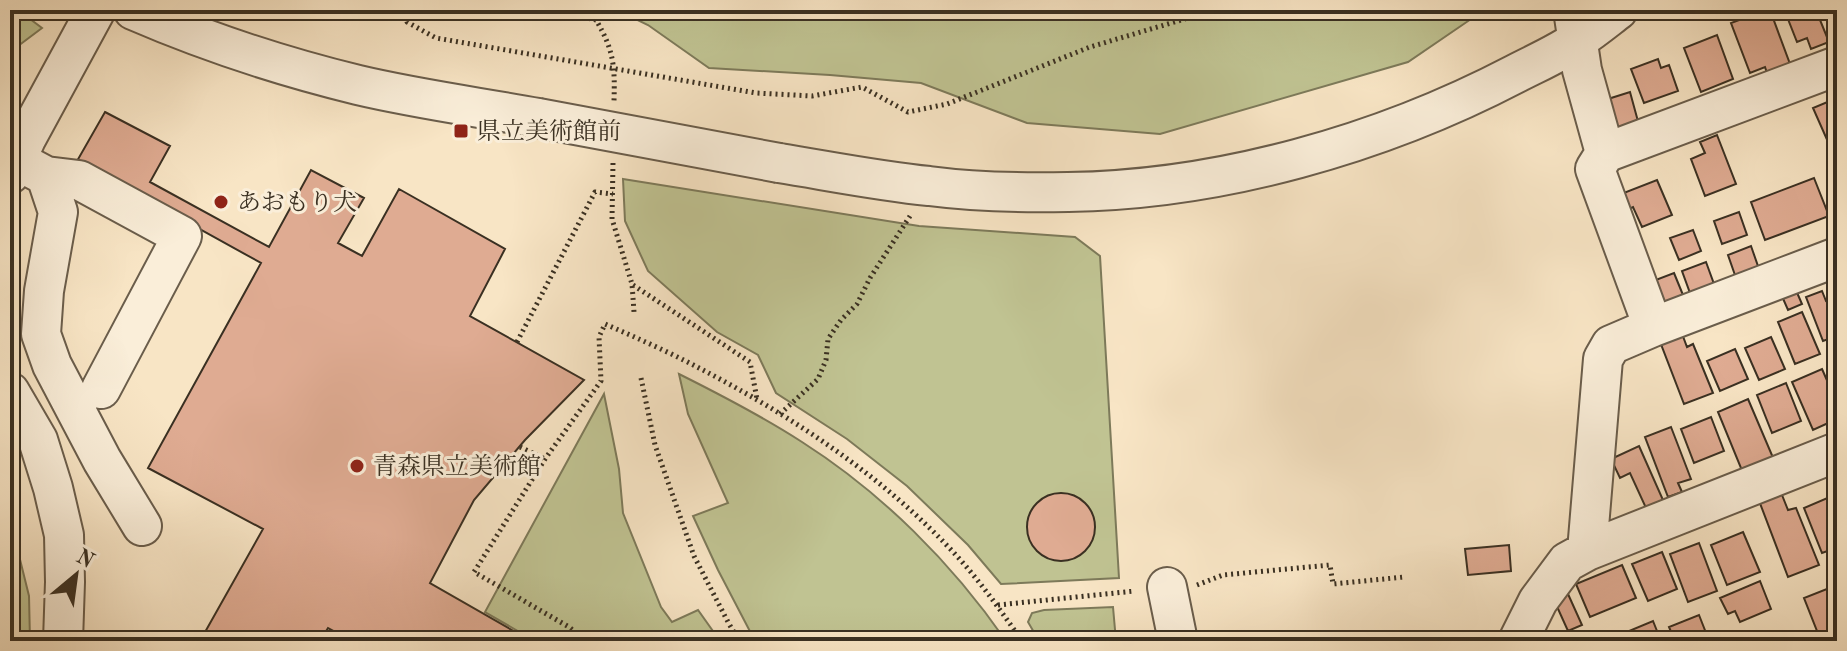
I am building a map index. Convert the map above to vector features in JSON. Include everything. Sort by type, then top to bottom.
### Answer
[{"type":"street","points":[[24,170],[96,10]]},
{"type":"street","points":[[133,10],[261,59],[360,86],[779,163],[930,187],[1069,192],[1132,189],[1194,180],[1278,164],[1347,145],[1487,88],[1575,26],[1618,10]]},
{"type":"street","points":[[1575,26],[1582,70],[1605,153]]},
{"type":"street","points":[[1653,327],[1595,169],[1605,153],[1837,66]]},
{"type":"street","points":[[24,170],[79,180],[182,236],[101,389]]},
{"type":"street","points":[[24,170],[58,212],[44,291],[41,334],[52,365],[102,460],[142,526]]},
{"type":"street","points":[[1587,551],[1603,359],[1611,345],[1837,257]]},
{"type":"street","points":[[10,392],[38,440],[64,535],[63,641]]},
{"type":"street","points":[[1518,641],[1538,601],[1567,562],[1587,551],[1837,452]]},
{"type":"street","points":[[1167,587],[1178,641]]},
{"type":"path","points":[[403,10],[407,22],[436,38],[756,93],[812,96],[862,87],[908,112],[947,104],[1090,47],[1215,10]]},
{"type":"path","points":[[547,10],[596,20],[607,39],[615,69],[614,116]]},
{"type":"path","points":[[613,163],[612,219],[632,284],[634,312]]},
{"type":"path","points":[[517,342],[595,192],[613,194]]},
{"type":"path","points":[[780,414],[818,379],[826,360],[828,339],[857,304],[911,215]]},
{"type":"path","points":[[632,284],[750,362],[757,399]]},
{"type":"path","points":[[586,641],[569,627],[474,572],[545,459],[601,381],[599,337],[605,324],[698,367],[757,399],[848,459],[904,504],[955,554],[1022,641]]},
{"type":"path","points":[[641,378],[655,445],[694,556],[739,641]]},
{"type":"path","points":[[520,447],[545,459]]},
{"type":"path","points":[[997,605],[1201,585],[1223,575],[1330,565],[1333,584],[1404,577]]},
{"type":"green space","points":[[10,10],[18,10],[42,28],[10,52]]},
{"type":"green space","points":[[617,10],[1466,10],[1474,17],[1408,62],[1160,134],[1027,123],[921,83],[709,68],[648,25]]},
{"type":"green space","points":[[623,179],[919,226],[1075,237],[1100,256],[1119,578],[1001,584],[968,545],[907,486],[847,439],[776,393],[758,355],[717,332],[648,271],[625,221]]},
{"type":"green space","points":[[679,374],[787,432],[860,484],[939,557],[1006,641],[755,641],[693,516],[728,503],[688,414]]},
{"type":"green space","points":[[604,394],[619,469],[623,513],[661,607],[672,622],[698,610],[720,641],[535,641],[485,612]]},
{"type":"green space","points":[[10,519],[29,596],[30,641],[10,641]]},
{"type":"green space","points":[[1113,607],[1116,641],[1039,641],[1028,622],[1032,613],[1044,610]]},
{"type":"building","points":[[1770,10],[1790,64],[1767,73],[1765,67],[1750,73],[1731,23]]},
{"type":"building","points":[[1796,10],[1816,10],[1829,42],[1811,49],[1807,38],[1797,42],[1786,14]]},
{"type":"building","points":[[1826,10],[1837,10],[1837,40]]},
{"type":"building","points":[[1717,35],[1733,79],[1701,92],[1684,48]]},
{"type":"building","points":[[1658,59],[1661,68],[1669,65],[1678,91],[1644,103],[1631,69]]},
{"type":"building","points":[[1630,92],[1639,125],[1617,131],[1608,99]]},
{"type":"building","points":[[1837,98],[1837,149],[1832,151],[1813,108]]},
{"type":"building","points":[[105,112],[170,146],[150,182],[269,247],[311,170],[364,198],[338,243],[362,256],[399,189],[505,249],[470,316],[584,380],[525,440],[474,500],[430,583],[531,641],[352,641],[328,628],[320,641],[200,641],[263,529],[148,468],[261,263],[77,161]]},
{"type":"building","points":[[1717,135],[1736,184],[1705,196],[1691,159],[1705,153],[1700,142]]},
{"type":"building","points":[[1814,178],[1829,216],[1765,240],[1751,202]]},
{"type":"building","points":[[1657,180],[1672,215],[1642,227],[1633,207],[1627,210],[1621,194]]},
{"type":"building","points":[[1739,212],[1747,235],[1722,244],[1714,221]]},
{"type":"building","points":[[1693,230],[1701,251],[1679,260],[1670,238]]},
{"type":"building","points":[[1751,246],[1759,269],[1736,278],[1728,255]]},
{"type":"building","points":[[1706,262],[1714,284],[1690,293],[1682,271]]},
{"type":"building","points":[[1674,273],[1683,295],[1662,303],[1653,281]]},
{"type":"building","points":[[1795,288],[1802,304],[1788,310],[1781,294]]},
{"type":"building","points":[[1822,291],[1826,301],[1837,296],[1837,345],[1834,337],[1823,341],[1806,297]]},
{"type":"building","points":[[1802,312],[1820,354],[1795,364],[1778,322]]},
{"type":"building","points":[[1681,331],[1687,347],[1693,344],[1713,393],[1684,404],[1659,339]]},
{"type":"building","points":[[1771,337],[1785,369],[1759,380],[1745,348]]},
{"type":"building","points":[[1735,349],[1748,379],[1720,391],[1707,361]]},
{"type":"building","points":[[1822,369],[1837,403],[1837,419],[1813,430],[1792,382]]},
{"type":"building","points":[[1786,383],[1801,421],[1772,433],[1757,395]]},
{"type":"building","points":[[1748,399],[1774,460],[1743,473],[1718,412]]},
{"type":"building","points":[[1711,417],[1724,451],[1694,463],[1681,429]]},
{"type":"building","points":[[1671,427],[1691,479],[1678,483],[1682,492],[1668,497],[1645,437]]},
{"type":"building","points":[[1639,446],[1663,500],[1646,508],[1630,473],[1620,478],[1611,459]]},
{"type":"building","points":[[1780,490],[1788,510],[1796,508],[1819,565],[1788,577],[1758,498]]},
{"type":"building","points":[[1061,493],[1085,503],[1095,527],[1085,551],[1061,561],[1037,551],[1027,527],[1037,503]]},
{"type":"building","points":[[1832,496],[1837,509],[1837,551],[1836,548],[1822,553],[1804,508]]},
{"type":"building","points":[[1743,532],[1760,572],[1727,585],[1711,545]]},
{"type":"building","points":[[1699,543],[1717,591],[1688,602],[1670,554]]},
{"type":"building","points":[[1509,545],[1511,571],[1468,575],[1465,549]]},
{"type":"building","points":[[1662,552],[1677,589],[1648,601],[1632,564]]},
{"type":"building","points":[[1622,565],[1636,598],[1590,617],[1576,584]]},
{"type":"building","points":[[1760,581],[1771,609],[1740,622],[1735,611],[1728,614],[1720,598]]},
{"type":"building","points":[[1837,585],[1837,636],[1821,641],[1804,598]]},
{"type":"building","points":[[1568,594],[1582,625],[1568,631],[1554,600]]},
{"type":"building","points":[[1699,615],[1708,638],[1675,641],[1669,627]]},
{"type":"building","points":[[1653,621],[1661,641],[1633,641],[1629,631]]},
{"type":"place","name":"県立美術館前","points":[[461,131]]},
{"type":"place","name":"あおもり犬","points":[[221,202]]},
{"type":"place","name":"青森県立美術館","points":[[357,466]]}]
